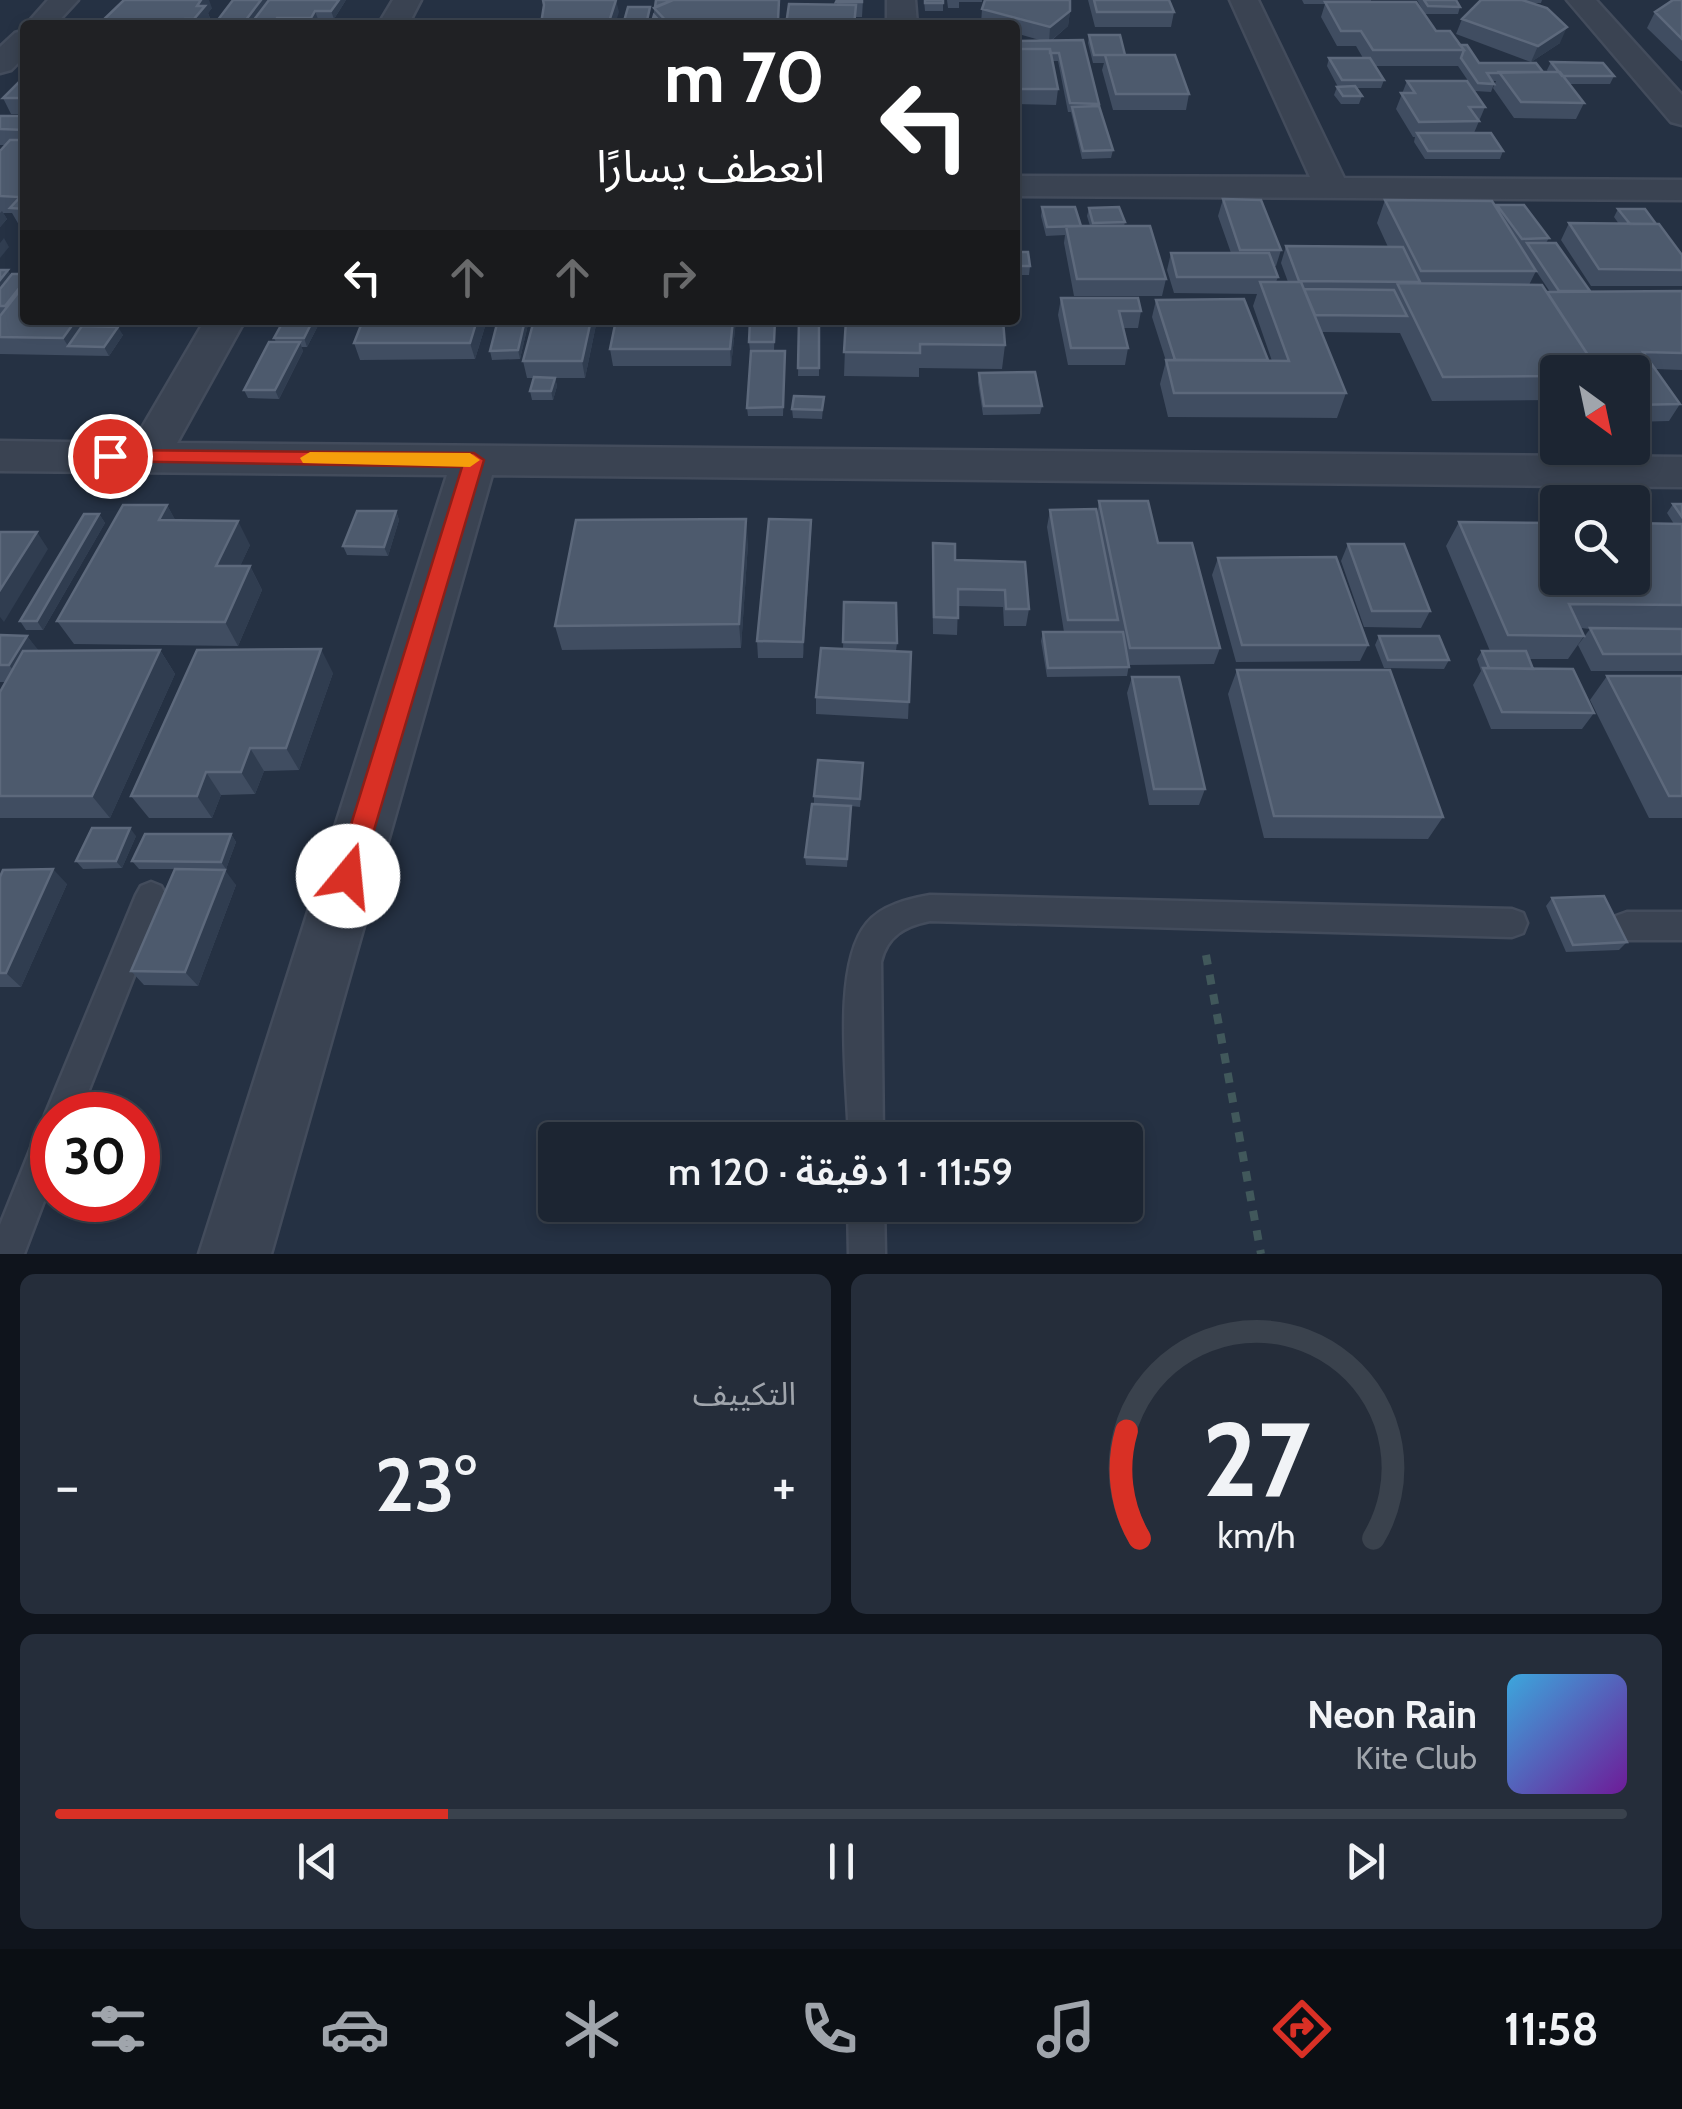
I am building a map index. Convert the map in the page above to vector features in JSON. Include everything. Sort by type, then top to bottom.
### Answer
[{"type":"street","points":[[44,20],[64,0]]},
{"type":"street","points":[[1244,0],[1332,188]]},
{"type":"street","points":[[1581,0],[1682,115]]},
{"type":"street","points":[[0,64],[20,44]]},
{"type":"street","points":[[1020,186],[1682,190]]},
{"type":"street","points":[[148,456],[222,325]]},
{"type":"street","points":[[0,456],[1682,472]]},
{"type":"street","points":[[234,1254],[474,460]]},
{"type":"lane","points":[[71,1092],[151,895]]},
{"type":"lane","points":[[866,1122],[865,961],[869,945],[890,920],[909,911],[930,908],[1512,923]]},
{"type":"lane","points":[[1627,926],[1682,926]]},
{"type":"lane","points":[[6,1254],[30,1193]]},
{"type":"lane","points":[[866,1222],[866,1254]]},
{"type":"path","points":[[1199,915],[1261,1254]]},
{"type":"building","points":[[124,0],[201,0],[197,6],[205,6],[194,19],[103,20]]},
{"type":"building","points":[[233,0],[261,0],[246,20],[218,20]]},
{"type":"building","points":[[269,0],[339,0],[331,11],[315,11],[311,18],[254,20]]},
{"type":"building","points":[[543,0],[616,0],[610,20],[542,20]]},
{"type":"building","points":[[673,0],[779,0],[778,20],[665,20],[654,8]]},
{"type":"building","points":[[985,0],[1070,0],[1070,11],[1050,27],[982,9]]},
{"type":"building","points":[[1094,0],[1169,0],[1174,12],[1097,12]]},
{"type":"building","points":[[1424,0],[1456,0],[1460,7],[1428,6]]},
{"type":"building","points":[[1481,0],[1522,0],[1547,8],[1567,27],[1538,46],[1462,19]]},
{"type":"building","points":[[1673,0],[1682,0],[1682,39],[1655,12]]},
{"type":"building","points":[[1325,2],[1416,2],[1436,31],[1450,31],[1464,50],[1373,50],[1361,31],[1341,31]]},
{"type":"building","points":[[789,4],[856,5],[854,20],[787,20]]},
{"type":"building","points":[[628,7],[650,7],[647,20],[624,20]]},
{"type":"building","points":[[1089,35],[1120,35],[1125,55],[1094,55]]},
{"type":"building","points":[[1083,40],[1099,104],[1070,103],[1059,53],[1050,53],[1050,49],[1020,49],[1020,41]]},
{"type":"building","points":[[1460,45],[1467,45],[1479,63],[1536,63],[1543,72],[1487,73],[1494,84],[1478,83],[1461,58],[1464,50]]},
{"type":"building","points":[[1020,49],[1050,49],[1058,89],[1020,89]]},
{"type":"building","points":[[1105,55],[1175,55],[1189,94],[1116,94]]},
{"type":"building","points":[[1329,58],[1370,58],[1384,80],[1342,80]]},
{"type":"building","points":[[1551,62],[1603,63],[1614,76],[1562,76]]},
{"type":"building","points":[[1499,72],[1560,72],[1584,103],[1521,102]]},
{"type":"building","points":[[20,81],[20,98],[3,98]]},
{"type":"building","points":[[1407,81],[1467,81],[1485,107],[1469,107],[1479,121],[1419,122],[1401,93],[1415,93]]},
{"type":"building","points":[[1355,86],[1362,96],[1343,96],[1337,87]]},
{"type":"building","points":[[1099,106],[1113,150],[1083,151],[1072,107]]},
{"type":"building","points":[[0,116],[20,116],[20,130],[0,129]]},
{"type":"building","points":[[1417,133],[1491,133],[1503,151],[1428,151]]},
{"type":"building","points":[[10,140],[20,140],[20,197],[0,196],[0,151]]},
{"type":"building","points":[[1223,199],[1261,200],[1281,250],[1240,250]]},
{"type":"building","points":[[1385,200],[1492,201],[1536,271],[1421,271]]},
{"type":"building","points":[[1497,205],[1524,205],[1549,238],[1522,239]]},
{"type":"building","points":[[1042,207],[1075,207],[1081,226],[1047,227]]},
{"type":"building","points":[[1119,207],[1125,222],[1093,223],[1089,208]]},
{"type":"building","points":[[1618,209],[1645,209],[1656,224],[1630,224]]},
{"type":"building","points":[[1569,223],[1659,224],[1682,255],[1682,270],[1599,269]]},
{"type":"building","points":[[1066,226],[1150,226],[1166,279],[1077,279]]},
{"type":"building","points":[[1527,243],[1556,243],[1590,291],[1559,291]]},
{"type":"building","points":[[1286,246],[1403,247],[1420,282],[1299,281]]},
{"type":"building","points":[[1020,252],[1028,252],[1030,266],[1020,266]]},
{"type":"building","points":[[1171,253],[1269,253],[1278,277],[1177,277]]},
{"type":"building","points":[[12,274],[20,274],[20,287],[5,306],[0,306],[0,289]]},
{"type":"building","points":[[1260,282],[1301,282],[1346,393],[1174,393],[1166,360],[1289,361]]},
{"type":"building","points":[[1397,283],[1542,285],[1588,355],[1540,355],[1540,376],[1443,377]]},
{"type":"building","points":[[1304,289],[1394,290],[1407,316],[1315,315]]},
{"type":"building","points":[[20,290],[20,325],[72,325],[63,338],[0,337],[0,316]]},
{"type":"building","points":[[1682,291],[1682,353],[1588,355],[1547,292]]},
{"type":"building","points":[[1061,298],[1138,298],[1141,311],[1119,311],[1128,348],[1071,348]]},
{"type":"building","points":[[1244,299],[1268,360],[1175,360],[1156,300]]},
{"type":"building","points":[[281,325],[310,325],[304,338],[274,338]]},
{"type":"building","points":[[361,325],[475,325],[470,343],[354,343]]},
{"type":"building","points":[[497,325],[524,325],[518,350],[490,351]]},
{"type":"building","points":[[533,325],[590,325],[582,361],[523,361]]},
{"type":"building","points":[[615,325],[732,325],[730,349],[610,349]]},
{"type":"building","points":[[750,325],[775,325],[774,342],[749,342]]},
{"type":"building","points":[[799,325],[819,325],[819,368],[798,368]]},
{"type":"building","points":[[846,325],[1003,325],[1005,345],[920,344],[920,353],[844,352]]},
{"type":"building","points":[[82,326],[118,327],[104,347],[68,346]]},
{"type":"building","points":[[269,342],[300,342],[275,390],[244,390]]},
{"type":"building","points":[[751,351],[785,351],[783,407],[747,408]]},
{"type":"building","points":[[1650,362],[1680,404],[1650,405]]},
{"type":"building","points":[[1035,372],[1042,406],[984,406],[979,373]]},
{"type":"building","points":[[534,377],[555,378],[551,391],[530,391]]},
{"type":"building","points":[[794,396],[824,397],[822,410],[792,409]]},
{"type":"building","points":[[1099,501],[1148,501],[1158,543],[1192,543],[1220,648],[1130,648]]},
{"type":"building","points":[[123,505],[167,505],[159,520],[238,521],[216,566],[250,566],[225,622],[57,621]]},
{"type":"building","points":[[1096,509],[1118,620],[1068,620],[1050,510]]},
{"type":"building","points":[[357,511],[396,511],[384,547],[343,546]]},
{"type":"building","points":[[84,514],[99,514],[37,621],[20,621]]},
{"type":"building","points":[[746,519],[739,624],[555,626],[576,520]]},
{"type":"building","points":[[769,519],[811,520],[803,642],[757,641]]},
{"type":"building","points":[[1459,522],[1540,523],[1540,595],[1650,595],[1650,523],[1682,524],[1682,605],[1569,604],[1584,636],[1508,635]]},
{"type":"building","points":[[0,532],[37,532],[0,590]]},
{"type":"building","points":[[933,543],[955,544],[955,560],[1025,562],[1029,609],[1006,609],[1005,590],[958,589],[958,618],[934,617]]},
{"type":"building","points":[[1348,544],[1404,544],[1430,611],[1372,611]]},
{"type":"building","points":[[1336,557],[1368,645],[1242,645],[1218,558]]},
{"type":"building","points":[[844,602],[896,603],[897,643],[843,642]]},
{"type":"building","points":[[1590,628],[1682,629],[1682,654],[1603,654]]},
{"type":"building","points":[[1043,632],[1123,632],[1129,667],[1048,668]]},
{"type":"building","points":[[0,635],[27,636],[9,665],[0,665]]},
{"type":"building","points":[[1379,636],[1439,636],[1449,660],[1388,660]]},
{"type":"building","points":[[821,648],[911,652],[909,702],[816,697]]},
{"type":"building","points":[[321,649],[286,748],[250,748],[241,772],[206,772],[197,796],[131,796],[197,650]]},
{"type":"building","points":[[160,650],[92,796],[0,796],[0,692],[23,651]]},
{"type":"building","points":[[1482,651],[1526,651],[1533,669],[1489,668]]},
{"type":"building","points":[[1483,668],[1573,669],[1594,713],[1502,712]]},
{"type":"building","points":[[1237,670],[1390,670],[1443,817],[1274,816]]},
{"type":"building","points":[[1607,676],[1682,676],[1682,796],[1669,796]]},
{"type":"building","points":[[1132,677],[1179,677],[1205,789],[1154,789]]},
{"type":"building","points":[[818,760],[863,763],[860,799],[814,796]]},
{"type":"building","points":[[812,804],[851,806],[847,859],[805,857]]},
{"type":"building","points":[[92,828],[130,828],[116,861],[76,861]]},
{"type":"building","points":[[145,834],[231,834],[221,862],[132,861]]},
{"type":"building","points":[[53,869],[6,973],[0,973],[3,870]]},
{"type":"building","points":[[175,869],[225,870],[185,972],[131,971]]},
{"type":"building","points":[[1604,896],[1627,942],[1573,945],[1552,898]]},
{"type":"slow traffic","points":[[310,458],[470,460]]},
{"type":"route","points":[[110,456],[474,460],[348,876]]}]
